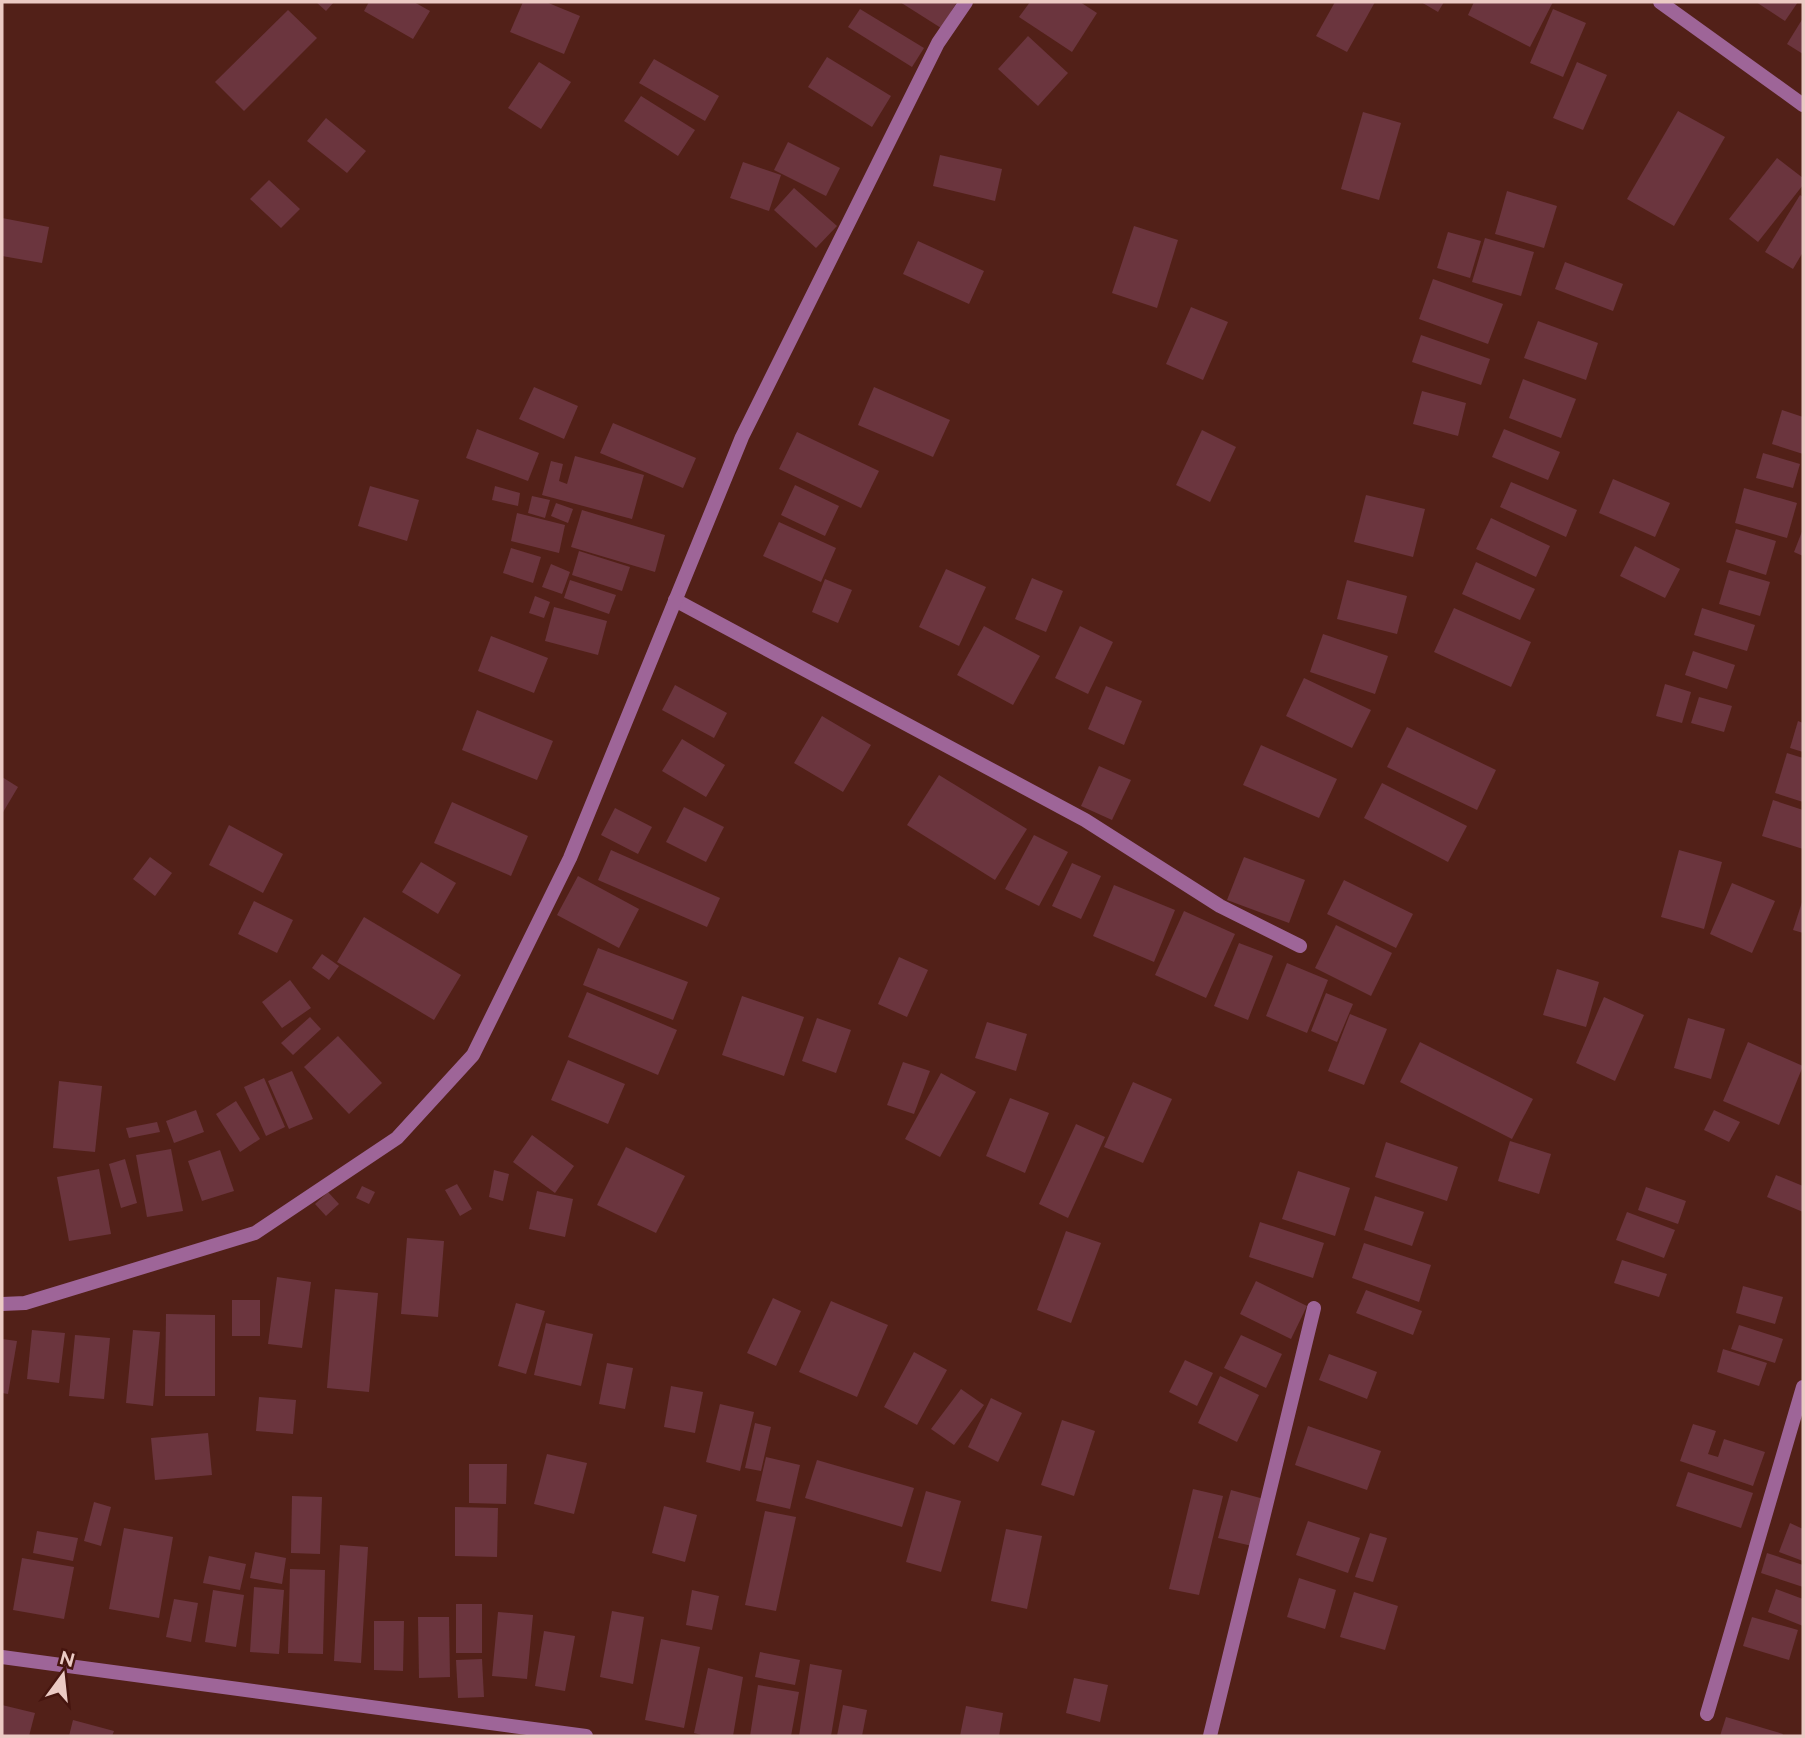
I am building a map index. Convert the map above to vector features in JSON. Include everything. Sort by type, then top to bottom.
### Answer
[{"type":"street","points":[[2,1304],[25,1303],[255,1233],[397,1138],[473,1055],[570,858],[748,425],[938,43],[965,2]]},
{"type":"street","points":[[1661,2],[1803,105]]},
{"type":"street","points":[[675,600],[1085,820],[1220,905],[1300,946]]},
{"type":"street","points":[[1210,1736],[1314,1308]]},
{"type":"street","points":[[1707,1714],[1803,1387]]},
{"type":"street","points":[[2,1657],[586,1736]]},
{"type":"building","points":[[316,2],[334,2],[326,11]]},
{"type":"building","points":[[369,2],[414,2],[430,11],[413,39],[364,11]]},
{"type":"building","points":[[523,2],[546,2],[580,16],[564,54],[510,32]]},
{"type":"building","points":[[900,2],[957,2],[941,28]]},
{"type":"building","points":[[1030,2],[1080,2],[1097,13],[1072,52],[1019,17]]},
{"type":"building","points":[[1335,2],[1375,2],[1347,52],[1316,36]]},
{"type":"building","points":[[1421,2],[1444,2],[1438,12]]},
{"type":"building","points":[[1474,2],[1553,2],[1530,47],[1468,15]]},
{"type":"building","points":[[1756,2],[1798,2],[1785,21]]},
{"type":"building","points":[[860,9],[924,48],[912,67],[848,27]]},
{"type":"building","points":[[1553,9],[1586,23],[1563,77],[1530,63]]},
{"type":"building","points":[[288,10],[317,38],[244,111],[215,82]]},
{"type":"building","points":[[1803,18],[1803,54],[1787,44]]},
{"type":"building","points":[[1028,36],[1068,73],[1038,106],[998,69]]},
{"type":"building","points":[[827,57],[891,96],[872,127],[808,87]]},
{"type":"building","points":[[654,59],[719,96],[705,121],[639,83]]},
{"type":"building","points":[[539,62],[571,82],[541,129],[508,108]]},
{"type":"building","points":[[1577,62],[1607,75],[1583,130],[1553,118]]},
{"type":"building","points":[[641,96],[695,130],[678,156],[624,121]]},
{"type":"building","points":[[1678,111],[1725,137],[1674,226],[1627,199]]},
{"type":"building","points":[[1363,112],[1401,123],[1379,200],[1341,189]]},
{"type":"building","points":[[326,118],[366,151],[347,173],[307,141]]},
{"type":"building","points":[[788,142],[840,168],[826,196],[774,170]]},
{"type":"building","points":[[940,155],[1002,169],[995,201],[933,186]]},
{"type":"building","points":[[1777,158],[1803,178],[1803,185],[1758,242],[1729,219]]},
{"type":"building","points":[[743,162],[781,175],[769,211],[730,198]]},
{"type":"building","points":[[269,180],[300,209],[281,228],[250,199]]},
{"type":"building","points":[[794,188],[837,226],[816,248],[774,210]]},
{"type":"building","points":[[1507,191],[1557,206],[1544,248],[1495,234]]},
{"type":"building","points":[[1800,195],[1803,197],[1803,252],[1793,269],[1765,252]]},
{"type":"building","points":[[2,218],[49,227],[42,263],[2,256]]},
{"type":"building","points":[[1134,226],[1178,240],[1157,308],[1112,293]]},
{"type":"building","points":[[1448,232],[1481,241],[1470,278],[1437,268]]},
{"type":"building","points":[[1485,238],[1534,252],[1521,296],[1472,282]]},
{"type":"building","points":[[918,241],[984,271],[969,304],[903,274]]},
{"type":"building","points":[[1565,262],[1623,284],[1613,311],[1555,289]]},
{"type":"building","points":[[1433,279],[1503,304],[1488,344],[1419,319]]},
{"type":"building","points":[[1191,307],[1228,322],[1203,380],[1166,364]]},
{"type":"building","points":[[1538,321],[1598,343],[1586,380],[1524,358]]},
{"type":"building","points":[[1421,335],[1490,359],[1481,385],[1412,362]]},
{"type":"building","points":[[1523,379],[1576,399],[1561,438],[1509,418]]},
{"type":"building","points":[[534,387],[578,406],[564,439],[519,419]]},
{"type":"building","points":[[874,387],[950,420],[933,457],[858,425]]},
{"type":"building","points":[[1422,391],[1466,403],[1458,436],[1413,424]]},
{"type":"building","points":[[1782,410],[1803,417],[1803,454],[1772,444]]},
{"type":"building","points":[[613,423],[696,458],[683,488],[600,453]]},
{"type":"building","points":[[477,429],[539,453],[528,481],[466,458]]},
{"type":"building","points":[[1504,429],[1560,452],[1548,480],[1492,457]]},
{"type":"building","points":[[1202,430],[1236,447],[1210,502],[1176,485]]},
{"type":"building","points":[[797,432],[879,471],[861,508],[779,469]]},
{"type":"building","points":[[1763,453],[1800,464],[1793,488],[1756,478]]},
{"type":"building","points":[[575,456],[644,475],[632,519],[542,495],[551,461],[563,464],[559,481],[567,484]]},
{"type":"building","points":[[1613,479],[1670,503],[1655,537],[1599,513]]},
{"type":"building","points":[[1511,482],[1577,510],[1566,537],[1500,507]]},
{"type":"building","points":[[795,485],[839,506],[825,536],[781,515]]},
{"type":"building","points":[[370,486],[419,500],[407,541],[358,526]]},
{"type":"building","points":[[495,486],[520,493],[518,506],[492,500]]},
{"type":"building","points":[[1744,488],[1797,503],[1787,538],[1735,523]]},
{"type":"building","points":[[1366,495],[1425,509],[1413,557],[1354,542]]},
{"type":"building","points":[[532,496],[550,500],[545,518],[528,513]]},
{"type":"building","points":[[556,503],[573,509],[568,523],[551,516]]},
{"type":"building","points":[[582,510],[665,535],[655,572],[571,547]]},
{"type":"building","points":[[517,513],[565,525],[559,553],[511,541]]},
{"type":"building","points":[[1491,518],[1550,546],[1536,577],[1476,549]]},
{"type":"building","points":[[779,522],[836,548],[821,582],[763,556]]},
{"type":"building","points":[[1736,529],[1776,541],[1766,575],[1726,562]]},
{"type":"building","points":[[1803,529],[1803,556],[1794,552]]},
{"type":"building","points":[[1635,546],[1680,569],[1665,598],[1620,576]]},
{"type":"building","points":[[511,548],[541,557],[533,583],[503,573]]},
{"type":"building","points":[[579,551],[630,567],[622,591],[572,575]]},
{"type":"building","points":[[1476,562],[1535,589],[1520,620],[1462,594]]},
{"type":"building","points":[[551,564],[570,572],[562,594],[542,587]]},
{"type":"building","points":[[946,569],[986,587],[959,646],[919,627]]},
{"type":"building","points":[[1729,570],[1770,582],[1760,616],[1719,604]]},
{"type":"building","points":[[1032,578],[1063,591],[1046,632],[1015,619]]},
{"type":"building","points":[[825,579],[852,590],[838,623],[812,612]]},
{"type":"building","points":[[570,580],[616,595],[609,614],[564,598]]},
{"type":"building","points":[[1347,580],[1407,596],[1397,634],[1337,619]]},
{"type":"building","points":[[535,596],[550,602],[544,618],[529,613]]},
{"type":"building","points":[[554,607],[607,621],[598,655],[545,641]]},
{"type":"building","points":[[1454,608],[1531,642],[1511,687],[1434,652]]},
{"type":"building","points":[[1702,608],[1755,625],[1747,651],[1694,635]]},
{"type":"building","points":[[984,626],[1040,656],[1013,705],[957,675]]},
{"type":"building","points":[[1080,626],[1113,642],[1088,694],[1055,678]]},
{"type":"building","points":[[1323,634],[1388,656],[1375,694],[1310,672]]},
{"type":"building","points":[[491,636],[548,658],[534,693],[478,671]]},
{"type":"building","points":[[1693,651],[1735,665],[1727,689],[1685,675]]},
{"type":"building","points":[[1304,678],[1371,710],[1352,748],[1286,716]]},
{"type":"building","points":[[1665,684],[1691,692],[1682,723],[1656,716]]},
{"type":"building","points":[[675,685],[727,713],[714,738],[662,710]]},
{"type":"building","points":[[1106,686],[1142,701],[1124,745],[1088,729]]},
{"type":"building","points":[[1699,697],[1732,706],[1724,732],[1691,723]]},
{"type":"building","points":[[477,710],[553,741],[537,780],[462,750]]},
{"type":"building","points":[[822,716],[871,745],[843,792],[794,763]]},
{"type":"building","points":[[1798,721],[1803,723],[1803,752],[1790,748]]},
{"type":"building","points":[[1407,727],[1496,770],[1477,810],[1387,767]]},
{"type":"building","points":[[682,739],[725,765],[706,797],[662,771]]},
{"type":"building","points":[[1261,745],[1337,779],[1319,818],[1243,785]]},
{"type":"building","points":[[1787,753],[1803,758],[1803,802],[1775,793]]},
{"type":"building","points":[[1099,766],[1131,780],[1112,820],[1081,806]]},
{"type":"building","points":[[939,775],[1027,829],[995,880],[907,825]]},
{"type":"building","points":[[2,777],[18,787],[2,814]]},
{"type":"building","points":[[1382,783],[1467,826],[1448,862],[1364,818]]},
{"type":"building","points":[[1773,800],[1803,810],[1803,849],[1762,836]]},
{"type":"building","points":[[452,802],[528,836],[511,876],[434,843]]},
{"type":"building","points":[[684,807],[724,827],[706,862],[666,842]]},
{"type":"building","points":[[615,808],[652,827],[638,854],[601,835]]},
{"type":"building","points":[[229,825],[283,854],[263,893],[209,865]]},
{"type":"building","points":[[1034,835],[1068,852],[1039,906],[1005,889]]},
{"type":"building","points":[[611,850],[720,898],[707,927],[598,880]]},
{"type":"building","points":[[1679,850],[1722,862],[1704,929],[1661,917]]},
{"type":"building","points":[[150,857],[172,873],[155,896],[133,879]]},
{"type":"building","points":[[1244,857],[1305,880],[1289,923],[1227,900]]},
{"type":"building","points":[[421,862],[456,883],[438,914],[402,892]]},
{"type":"building","points":[[1072,863],[1101,876],[1081,919],[1052,906]]},
{"type":"building","points":[[578,876],[639,909],[619,948],[557,915]]},
{"type":"building","points":[[1344,880],[1413,914],[1396,948],[1327,914]]},
{"type":"building","points":[[1732,883],[1775,901],[1752,953],[1710,934]]},
{"type":"building","points":[[1114,885],[1175,910],[1154,962],[1093,936]]},
{"type":"building","points":[[1803,899],[1803,933],[1793,930]]},
{"type":"building","points":[[254,901],[293,920],[277,953],[238,934]]},
{"type":"building","points":[[1184,911],[1235,934],[1206,998],[1155,975]]},
{"type":"building","points":[[364,917],[461,975],[434,1020],[337,962]]},
{"type":"building","points":[[1336,925],[1392,953],[1371,996],[1315,968]]},
{"type":"building","points":[[1239,943],[1273,956],[1248,1020],[1214,1006]]},
{"type":"building","points":[[598,948],[688,982],[673,1020],[583,985]]},
{"type":"building","points":[[322,954],[339,966],[329,980],[312,968]]},
{"type":"building","points":[[899,957],[928,970],[907,1017],[878,1004]]},
{"type":"building","points":[[1287,963],[1328,980],[1307,1033],[1266,1016]]},
{"type":"building","points":[[1557,969],[1599,982],[1586,1027],[1543,1015]]},
{"type":"building","points":[[290,980],[311,1008],[282,1028],[262,1002]]},
{"type":"building","points":[[587,992],[677,1030],[658,1075],[568,1037]]},
{"type":"building","points":[[1326,993],[1353,1004],[1337,1042],[1311,1031]]},
{"type":"building","points":[[742,996],[804,1017],[784,1076],[722,1055]]},
{"type":"building","points":[[1604,997],[1644,1015],[1615,1081],[1576,1063]]},
{"type":"building","points":[[1350,1014],[1387,1029],[1364,1085],[1328,1071]]},
{"type":"building","points":[[310,1017],[321,1029],[293,1055],[281,1043]]},
{"type":"building","points":[[817,1018],[851,1030],[836,1073],[802,1061]]},
{"type":"building","points":[[1688,1018],[1725,1029],[1711,1079],[1674,1068]]},
{"type":"building","points":[[987,1022],[1027,1034],[1016,1071],[975,1058]]},
{"type":"building","points":[[338,1036],[382,1083],[349,1114],[304,1067]]},
{"type":"building","points":[[1420,1042],[1533,1099],[1512,1139],[1400,1082]]},
{"type":"building","points":[[1748,1042],[1803,1066],[1779,1125],[1723,1101]]},
{"type":"building","points":[[568,1060],[625,1084],[608,1124],[551,1100]]},
{"type":"building","points":[[903,1062],[930,1071],[914,1114],[887,1105]]},
{"type":"building","points":[[292,1071],[313,1119],[289,1129],[268,1081]]},
{"type":"building","points":[[941,1073],[976,1092],[940,1157],[905,1139]]},
{"type":"building","points":[[264,1078],[285,1127],[266,1136],[244,1087]]},
{"type":"building","points":[[59,1081],[102,1086],[95,1152],[53,1148]]},
{"type":"building","points":[[1133,1082],[1172,1099],[1143,1163],[1104,1147]]},
{"type":"building","points":[[1010,1098],[1049,1113],[1025,1173],[986,1156]]},
{"type":"building","points":[[236,1101],[260,1139],[240,1152],[216,1114]]},
{"type":"building","points":[[196,1110],[204,1132],[174,1143],[166,1121]]},
{"type":"building","points":[[1714,1110],[1740,1122],[1729,1142],[1704,1130]]},
{"type":"building","points":[[157,1122],[160,1132],[129,1138],[126,1128]]},
{"type":"building","points":[[1076,1124],[1105,1137],[1068,1218],[1039,1204]]},
{"type":"building","points":[[532,1135],[574,1166],[555,1193],[513,1162]]},
{"type":"building","points":[[1510,1141],[1551,1154],[1539,1194],[1498,1181]]},
{"type":"building","points":[[1386,1142],[1458,1167],[1447,1201],[1375,1177]]},
{"type":"building","points":[[626,1147],[685,1176],[656,1233],[597,1205]]},
{"type":"building","points":[[171,1149],[183,1211],[147,1217],[136,1155]]},
{"type":"building","points":[[220,1150],[234,1191],[202,1201],[188,1161]]},
{"type":"building","points":[[125,1159],[137,1203],[121,1208],[109,1164]]},
{"type":"building","points":[[99,1169],[111,1234],[69,1241],[57,1177]]},
{"type":"building","points":[[494,1170],[509,1174],[503,1201],[489,1197]]},
{"type":"building","points":[[1298,1171],[1350,1188],[1335,1236],[1282,1219]]},
{"type":"building","points":[[1776,1175],[1803,1186],[1803,1212],[1767,1197]]},
{"type":"building","points":[[457,1184],[472,1209],[460,1216],[445,1190]]},
{"type":"building","points":[[362,1186],[375,1192],[369,1204],[356,1198]]},
{"type":"building","points":[[1646,1187],[1686,1201],[1678,1224],[1638,1210]]},
{"type":"building","points":[[537,1191],[573,1199],[565,1237],[529,1229]]},
{"type":"building","points":[[328,1192],[339,1204],[326,1216],[315,1204]]},
{"type":"building","points":[[1375,1196],[1424,1212],[1412,1246],[1364,1230]]},
{"type":"building","points":[[1627,1212],[1675,1230],[1664,1258],[1616,1240]]},
{"type":"building","points":[[1260,1222],[1324,1243],[1313,1278],[1249,1257]]},
{"type":"building","points":[[1066,1231],[1101,1243],[1071,1323],[1037,1310]]},
{"type":"building","points":[[407,1238],[444,1241],[438,1317],[401,1314]]},
{"type":"building","points":[[1364,1243],[1431,1265],[1419,1302],[1352,1278]]},
{"type":"building","points":[[1622,1260],[1667,1274],[1659,1297],[1614,1283]]},
{"type":"building","points":[[277,1277],[311,1282],[302,1348],[268,1344]]},
{"type":"building","points":[[1256,1281],[1307,1306],[1291,1339],[1240,1314]]},
{"type":"building","points":[[1743,1286],[1783,1297],[1775,1324],[1736,1313]]},
{"type":"building","points":[[335,1289],[378,1293],[369,1392],[327,1388]]},
{"type":"building","points":[[1366,1290],[1422,1311],[1413,1335],[1356,1313]]},
{"type":"building","points":[[773,1298],[801,1311],[776,1366],[747,1353]]},
{"type":"building","points":[[232,1300],[260,1300],[260,1336],[232,1336]]},
{"type":"building","points":[[831,1301],[888,1325],[857,1397],[799,1372]]},
{"type":"building","points":[[516,1303],[545,1311],[526,1374],[498,1366]]},
{"type":"building","points":[[166,1314],[215,1315],[215,1396],[165,1396]]},
{"type":"building","points":[[546,1323],[593,1334],[581,1386],[534,1375]]},
{"type":"building","points":[[1739,1325],[1783,1339],[1775,1363],[1731,1349]]},
{"type":"building","points":[[32,1330],[65,1333],[59,1383],[27,1379]]},
{"type":"building","points":[[133,1330],[160,1332],[153,1406],[126,1403]]},
{"type":"building","points":[[75,1335],[110,1338],[104,1399],[69,1396]]},
{"type":"building","points":[[1241,1335],[1282,1354],[1266,1388],[1224,1368]]},
{"type":"building","points":[[2,1339],[17,1341],[8,1394],[2,1393]]},
{"type":"building","points":[[1723,1349],[1767,1363],[1759,1386],[1717,1372]]},
{"type":"building","points":[[914,1352],[947,1370],[917,1425],[884,1407]]},
{"type":"building","points":[[1329,1354],[1377,1372],[1367,1399],[1319,1380]]},
{"type":"building","points":[[1185,1360],[1213,1373],[1197,1406],[1169,1392]]},
{"type":"building","points":[[607,1363],[633,1368],[625,1409],[599,1404]]},
{"type":"building","points":[[1220,1376],[1259,1395],[1237,1442],[1198,1423]]},
{"type":"building","points":[[671,1386],[703,1392],[695,1433],[664,1427]]},
{"type":"building","points":[[961,1389],[984,1405],[954,1445],[931,1429]]},
{"type":"building","points":[[259,1397],[296,1400],[293,1434],[256,1431]]},
{"type":"building","points":[[991,1398],[1022,1413],[998,1462],[968,1447]]},
{"type":"building","points":[[720,1404],[754,1412],[740,1471],[706,1462]]},
{"type":"building","points":[[1062,1420],[1095,1431],[1074,1496],[1041,1485]]},
{"type":"building","points":[[755,1423],[771,1427],[761,1471],[745,1468]]},
{"type":"building","points":[[1693,1424],[1716,1431],[1708,1454],[1718,1457],[1724,1439],[1765,1452],[1753,1486],[1680,1461]]},
{"type":"building","points":[[1308,1426],[1381,1451],[1367,1490],[1295,1465]]},
{"type":"building","points":[[208,1433],[212,1475],[155,1480],[151,1438]]},
{"type":"building","points":[[547,1454],[587,1463],[574,1514],[534,1504]]},
{"type":"building","points":[[766,1457],[800,1465],[790,1509],[756,1501]]},
{"type":"building","points":[[817,1460],[914,1488],[902,1527],[805,1498]]},
{"type":"building","points":[[469,1464],[507,1464],[506,1504],[469,1503]]},
{"type":"building","points":[[1688,1472],[1753,1493],[1741,1528],[1676,1506]]},
{"type":"building","points":[[1193,1489],[1223,1496],[1199,1595],[1169,1589]]},
{"type":"building","points":[[1231,1490],[1264,1499],[1252,1546],[1218,1538]]},
{"type":"building","points":[[926,1491],[961,1501],[941,1572],[906,1562]]},
{"type":"building","points":[[292,1496],[322,1497],[320,1554],[291,1553]]},
{"type":"building","points":[[94,1502],[111,1507],[101,1546],[84,1541]]},
{"type":"building","points":[[664,1506],[697,1515],[685,1562],[652,1553]]},
{"type":"building","points":[[455,1507],[498,1508],[497,1557],[455,1556]]},
{"type":"building","points":[[765,1511],[796,1517],[776,1611],[745,1605]]},
{"type":"building","points":[[1308,1521],[1360,1538],[1348,1573],[1296,1555]]},
{"type":"building","points":[[1790,1523],[1803,1529],[1803,1561],[1779,1552]]},
{"type":"building","points":[[124,1528],[173,1537],[159,1618],[109,1609]]},
{"type":"building","points":[[1006,1529],[1042,1536],[1027,1609],[991,1601]]},
{"type":"building","points":[[37,1531],[78,1538],[73,1561],[33,1553]]},
{"type":"building","points":[[1370,1533],[1387,1538],[1373,1582],[1355,1577]]},
{"type":"building","points":[[340,1545],[368,1547],[361,1663],[334,1661]]},
{"type":"building","points":[[255,1552],[286,1558],[282,1584],[250,1578]]},
{"type":"building","points":[[1767,1553],[1803,1565],[1803,1587],[1761,1573]]},
{"type":"building","points":[[209,1556],[246,1564],[240,1590],[203,1583]]},
{"type":"building","points":[[22,1558],[74,1567],[64,1619],[13,1610]]},
{"type":"building","points":[[290,1569],[325,1570],[323,1654],[288,1653]]},
{"type":"building","points":[[1299,1578],[1336,1590],[1325,1629],[1287,1617]]},
{"type":"building","points":[[254,1587],[284,1590],[279,1654],[250,1652]]},
{"type":"building","points":[[1776,1589],[1803,1599],[1803,1626],[1768,1612]]},
{"type":"building","points":[[213,1590],[244,1595],[236,1647],[205,1642]]},
{"type":"building","points":[[692,1590],[719,1596],[712,1630],[686,1625]]},
{"type":"building","points":[[1354,1592],[1398,1606],[1385,1650],[1340,1637]]},
{"type":"building","points":[[174,1599],[198,1603],[191,1642],[166,1637]]},
{"type":"building","points":[[456,1604],[482,1604],[482,1653],[456,1653]]},
{"type":"building","points":[[612,1611],[644,1617],[633,1684],[600,1677]]},
{"type":"building","points":[[498,1612],[533,1615],[527,1679],[492,1676]]},
{"type":"building","points":[[418,1617],[449,1617],[450,1677],[419,1678]]},
{"type":"building","points":[[1752,1617],[1798,1630],[1789,1660],[1743,1646]]},
{"type":"building","points":[[374,1621],[404,1621],[403,1671],[374,1670]]},
{"type":"building","points":[[544,1631],[575,1636],[565,1691],[535,1686]]},
{"type":"building","points":[[661,1639],[700,1647],[684,1728],[645,1720]]},
{"type":"building","points":[[760,1652],[800,1660],[795,1685],[755,1677]]},
{"type":"building","points":[[482,1659],[484,1697],[458,1698],[456,1660]]},
{"type":"building","points":[[810,1664],[842,1670],[831,1736],[799,1736]]},
{"type":"building","points":[[708,1668],[743,1677],[733,1736],[705,1736],[694,1733]]},
{"type":"building","points":[[1074,1678],[1108,1685],[1100,1722],[1066,1713]]},
{"type":"building","points":[[758,1685],[799,1692],[791,1736],[750,1736]]},
{"type":"building","points":[[2,1705],[35,1713],[29,1736],[2,1736]]},
{"type":"building","points":[[843,1705],[867,1710],[862,1736],[837,1736]]},
{"type":"building","points":[[966,1706],[1003,1713],[999,1736],[960,1736]]},
{"type":"building","points":[[1726,1717],[1783,1734],[1720,1736]]},
{"type":"building","points":[[73,1720],[114,1731],[112,1736],[69,1736]]}]
